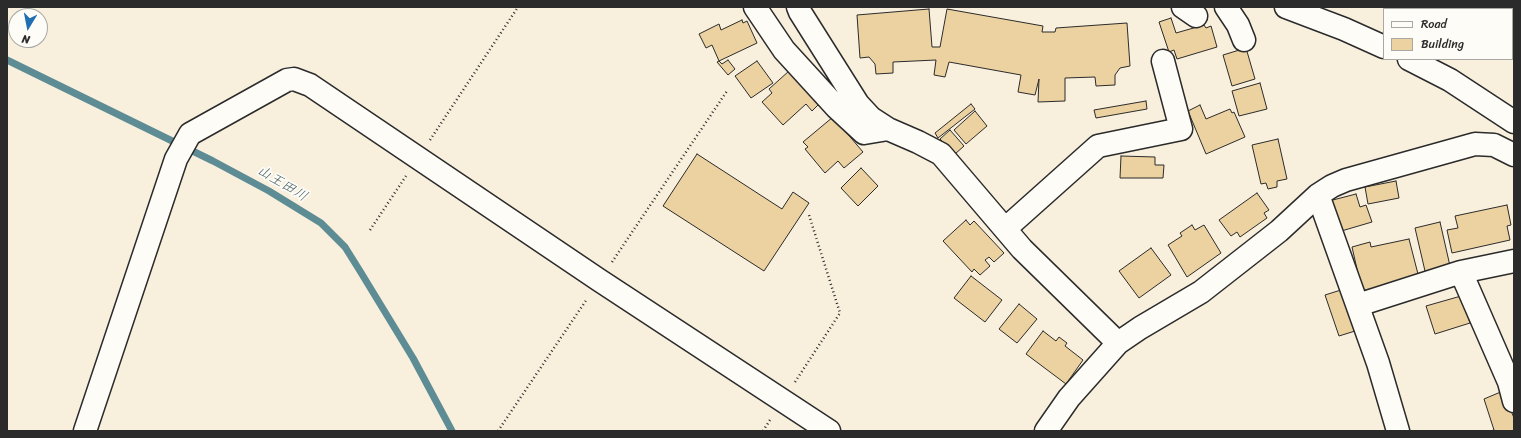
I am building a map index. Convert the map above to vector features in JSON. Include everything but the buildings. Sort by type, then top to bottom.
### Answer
[{"type":"street","points":[[755,7],[784,50],[836,108],[864,134],[888,129]]},
{"type":"street","points":[[798,7],[858,104],[871,118],[888,129],[941,154],[1022,249],[1118,343]]},
{"type":"street","points":[[1226,7],[1236,20],[1244,40]]},
{"type":"street","points":[[1286,7],[1344,29],[1383,47]]},
{"type":"street","points":[[1005,229],[1098,146],[1181,129],[1163,60]]},
{"type":"street","points":[[1411,60],[1450,80],[1514,122]]},
{"type":"street","points":[[85,431],[176,159],[190,134],[287,80],[294,79],[310,85],[829,431]]},
{"type":"street","points":[[1046,431],[1069,398],[1118,343],[1140,328],[1202,292],[1279,231],[1318,194],[1346,180],[1475,144],[1494,145],[1514,155]]},
{"type":"street","points":[[1318,194],[1378,363],[1398,431]]},
{"type":"street","points":[[1358,305],[1461,272],[1514,261]]},
{"type":"street","points":[[1461,272],[1512,388]]},
{"type":"path","points":[[370,230],[518,7]]},
{"type":"path","points":[[763,431],[840,312],[809,215]]},
{"type":"waterway","name":"山王田川","points":[[7,60],[213,161],[269,191],[321,223],[345,247],[413,358],[452,431]]}]
